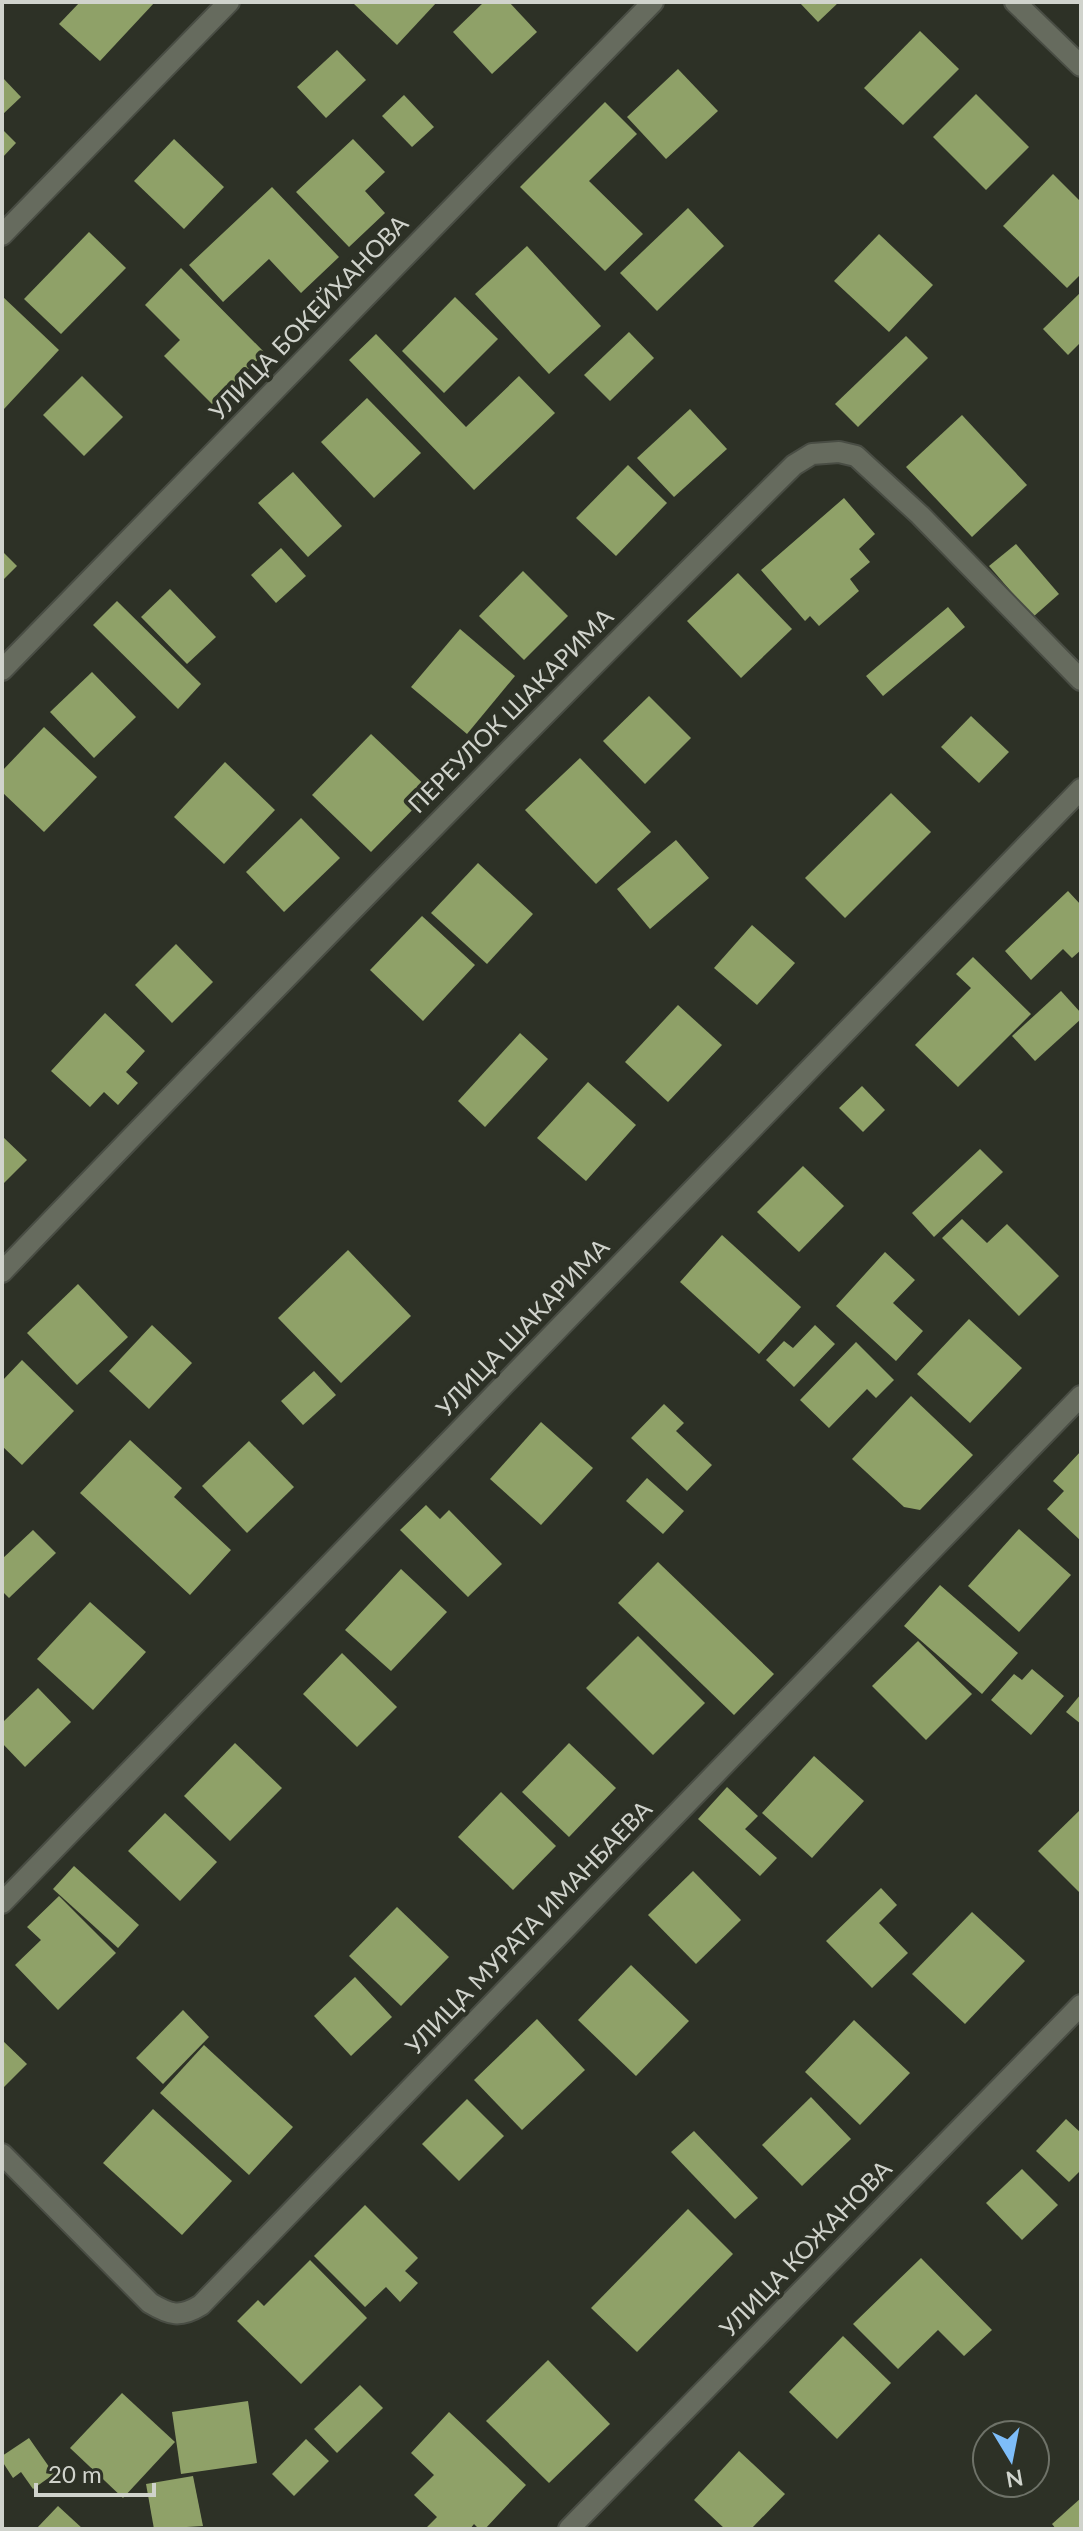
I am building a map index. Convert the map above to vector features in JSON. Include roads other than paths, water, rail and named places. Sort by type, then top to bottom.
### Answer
[{"type":"street","points":[[2,235],[229,2]]},
{"type":"street","name":"УЛИЦА БОКЕЙХАНОВА","points":[[2,670],[653,2]]},
{"type":"street","points":[[1015,2],[1081,66]]},
{"type":"street","name":"ПЕРЕУЛОК ШАКАРИМА","points":[[2,1272],[540,718],[794,465],[812,454],[839,452],[856,456],[920,515],[1081,680]]},
{"type":"street","name":"УЛИЦА ШАКАРИМА","points":[[2,1903],[1081,789]]},
{"type":"street","name":"УЛИЦА МУРАТА ИМАНБАЕВА","points":[[2,2154],[150,2303],[172,2316],[188,2313],[201,2305],[1081,1396]]},
{"type":"street","name":"УЛИЦА КОЖАНОВА","points":[[569,2529],[1081,2005]]}]
